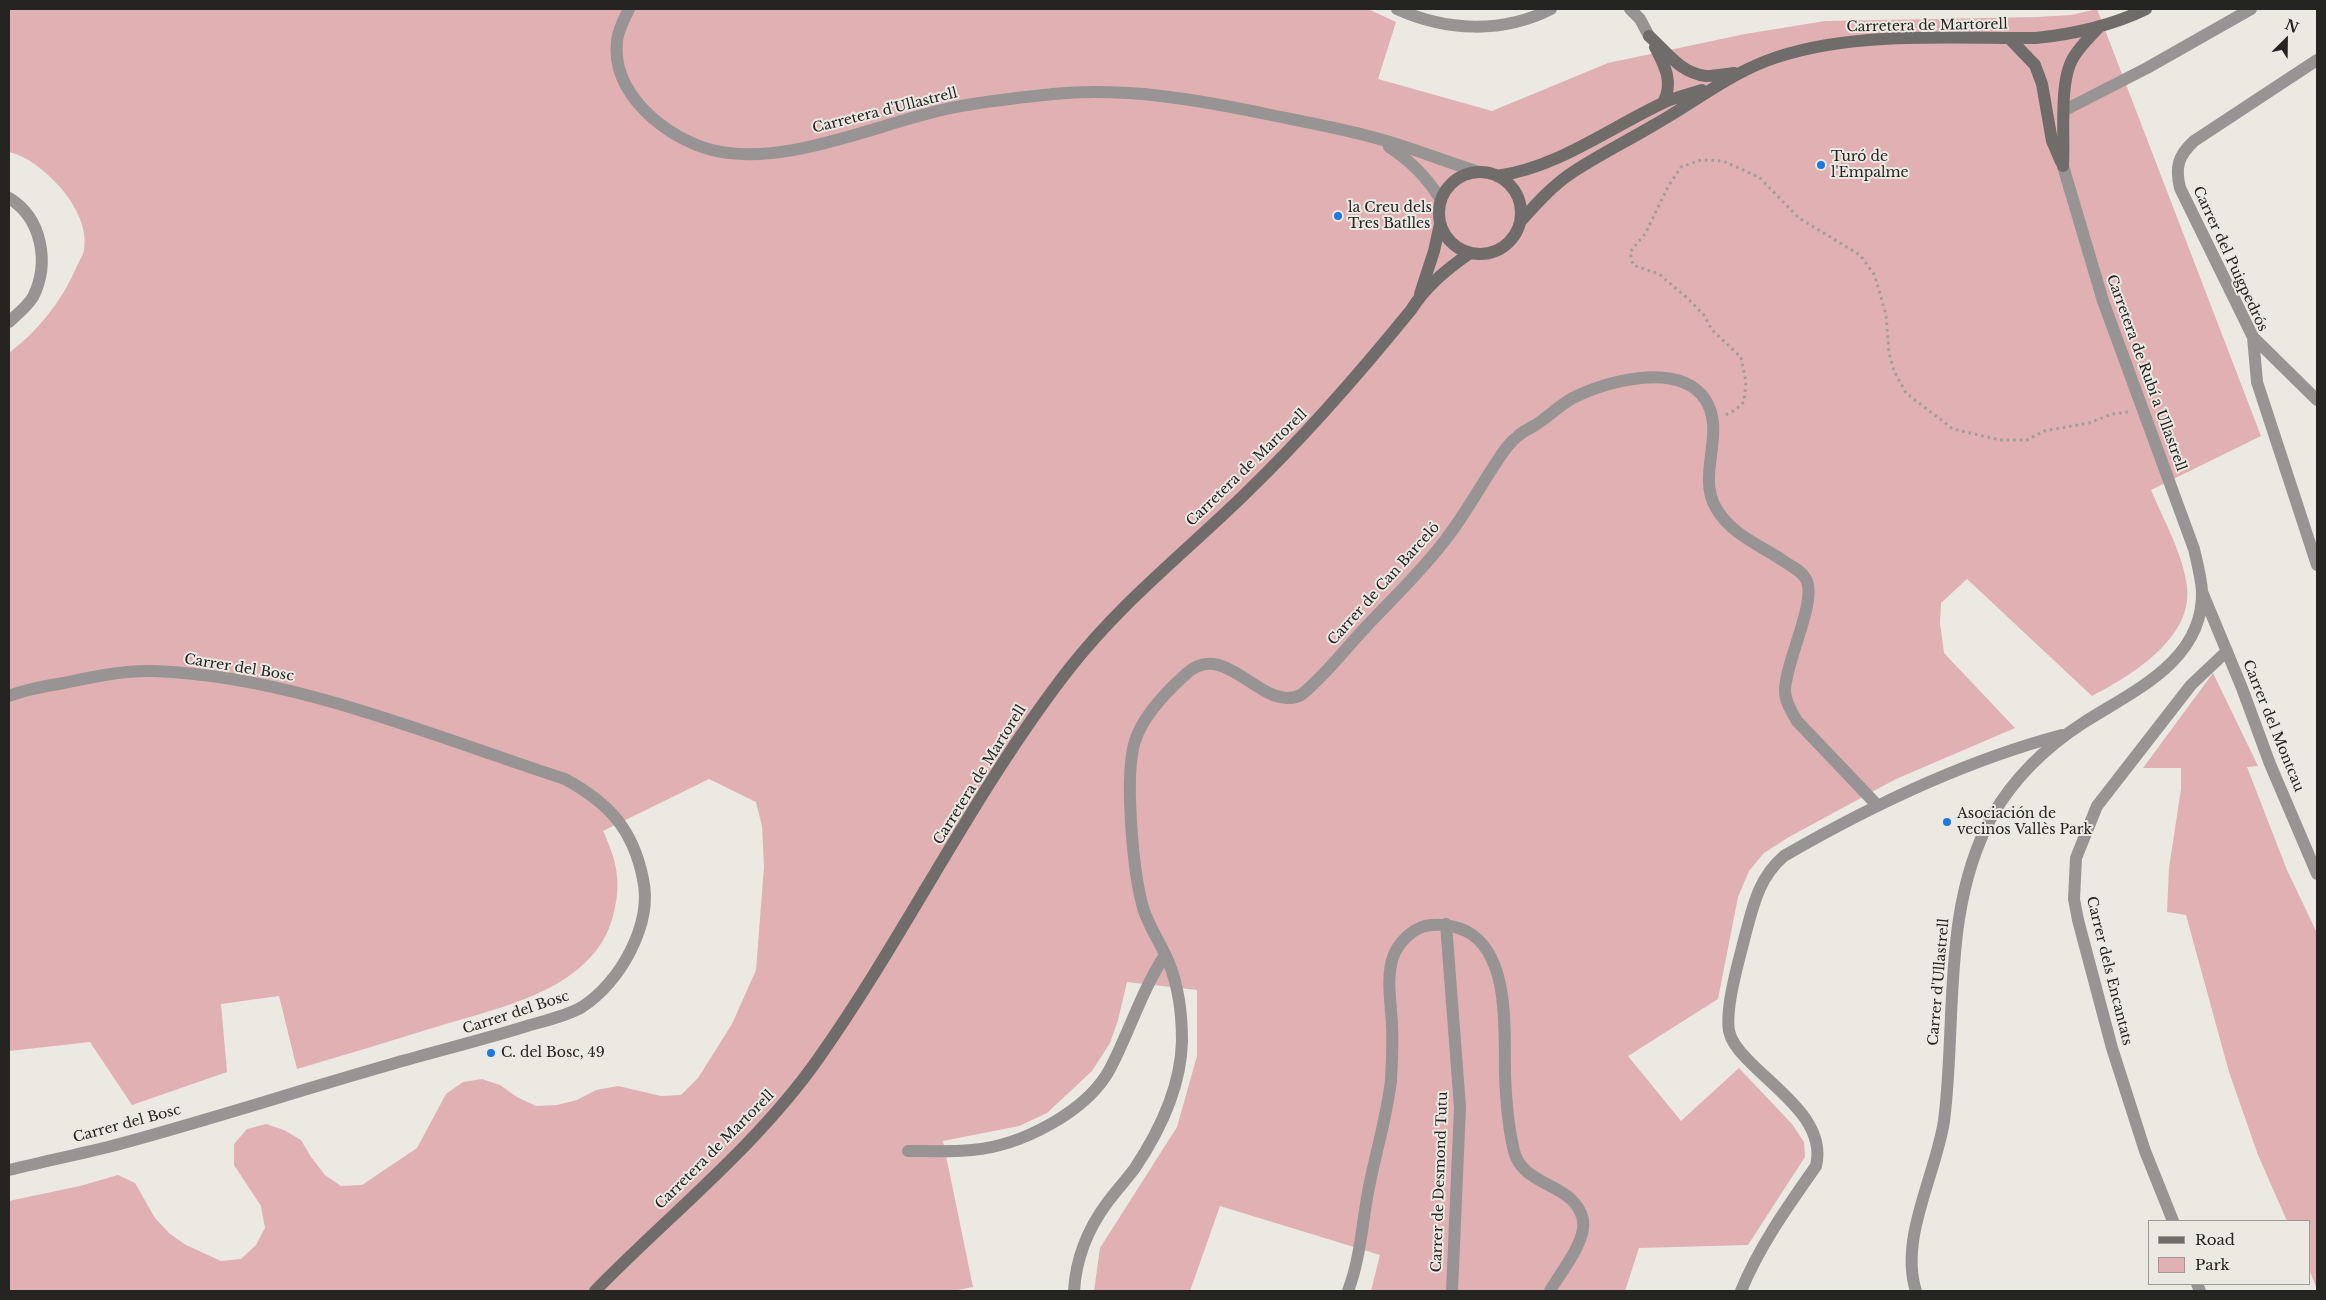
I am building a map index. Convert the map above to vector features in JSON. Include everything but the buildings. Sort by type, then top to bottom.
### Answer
[{"type":"main road","name":"Carretera de Martorell","points":[[594,1291],[770,1119],[817,1062],[864,990],[1005,762],[1036,714],[1070,668],[1107,624],[1147,583],[1245,494],[1309,430],[1345,391],[1420,296],[1437,278],[1470,253],[1481,255],[1498,250],[1512,238],[1520,222],[1538,202],[1571,173],[1677,112],[1712,88],[1741,73],[1788,54],[1850,42],[1899,39],[2052,36],[2098,28],[2146,9]]},
{"type":"main road","points":[[2063,166],[2064,90],[2067,70],[2074,55],[2098,28]]},
{"type":"main road","points":[[1649,36],[1680,67],[1693,74],[1708,76],[1741,73]]},
{"type":"main road","points":[[1649,36],[1668,73],[1669,87],[1663,103]]},
{"type":"main road","points":[[2010,38],[2034,65],[2042,84],[2052,141],[2063,166]]},
{"type":"main road","name":"Carretera de Martorell","points":[[1478,172],[1497,176],[1520,173],[1606,134],[1663,103],[1712,88]]},
{"type":"main road","points":[[2048,114],[2065,110]]},
{"type":"main road","points":[[1441,200],[1453,182],[1461,177],[1478,172]]},
{"type":"main road","points":[[1497,176],[1505,180],[1520,203],[1520,222]]},
{"type":"main road","name":"Carretera de Martorell","points":[[1420,296],[1440,224],[1438,214],[1441,200]]},
{"type":"main road","points":[[1440,224],[1448,240],[1455,246],[1470,253]]},
{"type":"street","name":"Carretera d'Ullastrell","points":[[629,9],[617,39],[617,58],[623,78],[635,100],[648,114],[669,130],[711,150],[735,154],[775,152],[818,144],[947,109],[1064,94],[1127,92],[1183,98],[1371,136],[1478,172]]},
{"type":"street","points":[[1397,9],[1442,25],[1480,27],[1509,24],[1538,16],[1551,9]]},
{"type":"street","points":[[1630,9],[1640,19],[1649,36]]},
{"type":"street","points":[[2065,110],[2147,68],[2251,9]]},
{"type":"street","name":"Carrer del Puigpedrós","points":[[2317,60],[2194,141],[2183,151],[2177,162],[2180,188],[2253,336],[2257,382],[2317,565]]},
{"type":"street","name":"Carretera d'Ullastrell","points":[[1371,136],[1405,157],[1424,175],[1441,200]]},
{"type":"street","name":"Carretera de Rubí a Ullastrell","points":[[2063,166],[2103,301],[2194,549],[2202,590]]},
{"type":"street","points":[[9,198],[28,216],[37,231],[42,259],[32,298],[9,322]]},
{"type":"street","points":[[2253,336],[2317,400]]},
{"type":"street","name":"Carrer de Can Barceló","points":[[1074,1291],[1078,1258],[1083,1243],[1106,1203],[1134,1168],[1151,1141],[1174,1086],[1182,1044],[1181,1003],[1165,955],[1142,905],[1132,835],[1131,774],[1136,740],[1143,726],[1153,711],[1187,673],[1204,663],[1229,669],[1280,698],[1292,700],[1301,695],[1418,572],[1447,538],[1504,451],[1518,436],[1571,400],[1603,386],[1631,379],[1662,378],[1680,380],[1693,387],[1705,399],[1712,420],[1709,483],[1716,508],[1735,531],[1802,573],[1807,581],[1806,608],[1790,657],[1787,674],[1785,692],[1788,705],[1797,721],[1877,805]]},
{"type":"street","name":"Carrer del Montcau","points":[[2202,590],[2270,764],[2317,874]]},
{"type":"street","name":"Carrer d'Ullastrell","points":[[1916,1291],[1911,1264],[1914,1238],[1944,1122],[1957,927],[1964,894],[1974,862],[1992,817],[2025,771],[2044,752],[2069,733],[2164,671],[2191,636],[2198,622],[2202,590]]},
{"type":"street","name":"Carrer dels Encantats","points":[[2172,1220],[2145,1151],[2112,1048],[2078,920],[2074,899],[2074,876],[2076,858],[2097,806],[2191,685],[2227,651]]},
{"type":"street","name":"Carrer del Bosc","points":[[9,696],[22,691],[93,677],[152,671],[210,676],[276,687],[359,711],[565,779],[587,791],[608,807],[626,829],[641,868],[645,886],[642,919],[630,952],[615,975],[596,996],[581,1008],[487,1038],[108,1146],[9,1170]]},
{"type":"street","points":[[1741,1291],[1751,1267],[1766,1240],[1778,1219],[1816,1166],[1819,1154],[1815,1133],[1809,1123],[1797,1108],[1740,1051],[1729,1032],[1733,990],[1752,910],[1765,877],[1772,866],[1801,846],[1877,805],[1976,762],[2020,746],[2069,733]]},
{"type":"street","points":[[1348,1291],[1355,1274],[1368,1191],[1390,1081],[1392,1026],[1389,981],[1393,957],[1400,944],[1410,933],[1424,927],[1446,924],[1464,930],[1481,941],[1492,958],[1497,974],[1503,1005],[1505,1078],[1514,1153],[1522,1168],[1574,1200],[1583,1218],[1584,1227],[1576,1249],[1550,1291]]},
{"type":"street","name":"Carrer de Desmond Tutu","points":[[1446,924],[1460,1107],[1452,1291]]},
{"type":"street","points":[[908,1151],[972,1150],[1000,1145],[1067,1114],[1082,1103],[1110,1070],[1151,975],[1165,955]]},
{"type":"path","points":[[1712,420],[1735,410],[1744,402],[1746,382],[1741,357],[1712,330],[1703,314],[1659,274],[1633,265],[1630,252],[1645,234],[1669,185],[1681,167],[1701,160],[1723,161],[1760,177],[1800,218],[1860,255],[1874,274],[1879,290],[1886,315],[1889,353],[1894,371],[1906,393],[1924,409],[1953,429],[2000,440],[2027,440],[2044,431],[2089,423],[2112,414],[2144,410]]},
{"type":"green space","points":[[9,9],[1368,9],[1396,22],[1378,79],[1492,111],[1608,63],[1745,34],[1825,21],[2037,17],[2071,15],[2097,9],[2261,436],[2151,490],[2182,562],[2187,587],[2186,606],[2180,623],[2170,639],[2156,654],[2124,678],[2092,696],[1967,579],[1941,603],[1940,623],[1944,653],[2015,728],[1896,779],[1789,837],[1764,853],[1749,871],[1738,897],[1718,999],[1628,1056],[1681,1121],[1739,1068],[1792,1124],[1804,1142],[1805,1157],[1748,1245],[1639,1248],[1625,1291],[1371,1291],[1380,1255],[1220,1206],[1190,1291],[1094,1291],[1100,1248],[1177,1127],[1197,1056],[1197,990],[1127,982],[1118,1020],[1110,1043],[1092,1071],[1047,1113],[1019,1126],[943,1141],[973,1287],[953,1291],[9,1291],[9,1201],[80,1186],[118,1175],[135,1183],[155,1218],[169,1233],[186,1245],[221,1261],[241,1259],[256,1245],[265,1228],[261,1206],[234,1165],[234,1144],[247,1129],[266,1124],[284,1130],[301,1140],[325,1175],[341,1186],[362,1185],[417,1148],[446,1094],[463,1082],[482,1079],[500,1085],[517,1097],[536,1106],[557,1105],[577,1100],[596,1090],[618,1086],[661,1096],[681,1095],[698,1078],[732,1024],[756,970],[764,867],[762,826],[756,802],[709,779],[603,831],[615,862],[617,893],[613,916],[603,941],[587,961],[566,978],[517,1002],[297,1069],[279,996],[221,1004],[227,1072],[132,1105],[90,1042],[9,1051],[9,353],[40,325],[57,303],[84,251],[85,240],[82,223],[69,199],[59,186],[36,165],[23,157],[9,152]]},
{"type":"green space","points":[[2213,673],[2258,766],[2247,767],[2287,870],[2317,933],[2317,1289],[2311,1274],[2311,1220],[2287,1220],[2258,1155],[2229,1072],[2186,915],[2167,912],[2169,868],[2181,789],[2181,768],[2143,768]]},
{"type":"place","name":"Turó de l'Empalme","points":[[1821,165]]},
{"type":"place","name":"la Creu dels Tres Batlles","points":[[1338,216]]},
{"type":"place","name":"Asociación de vecinos Vallès Park","points":[[1947,822]]},
{"type":"place","name":"C. del Bosc, 49","points":[[491,1053]]}]
